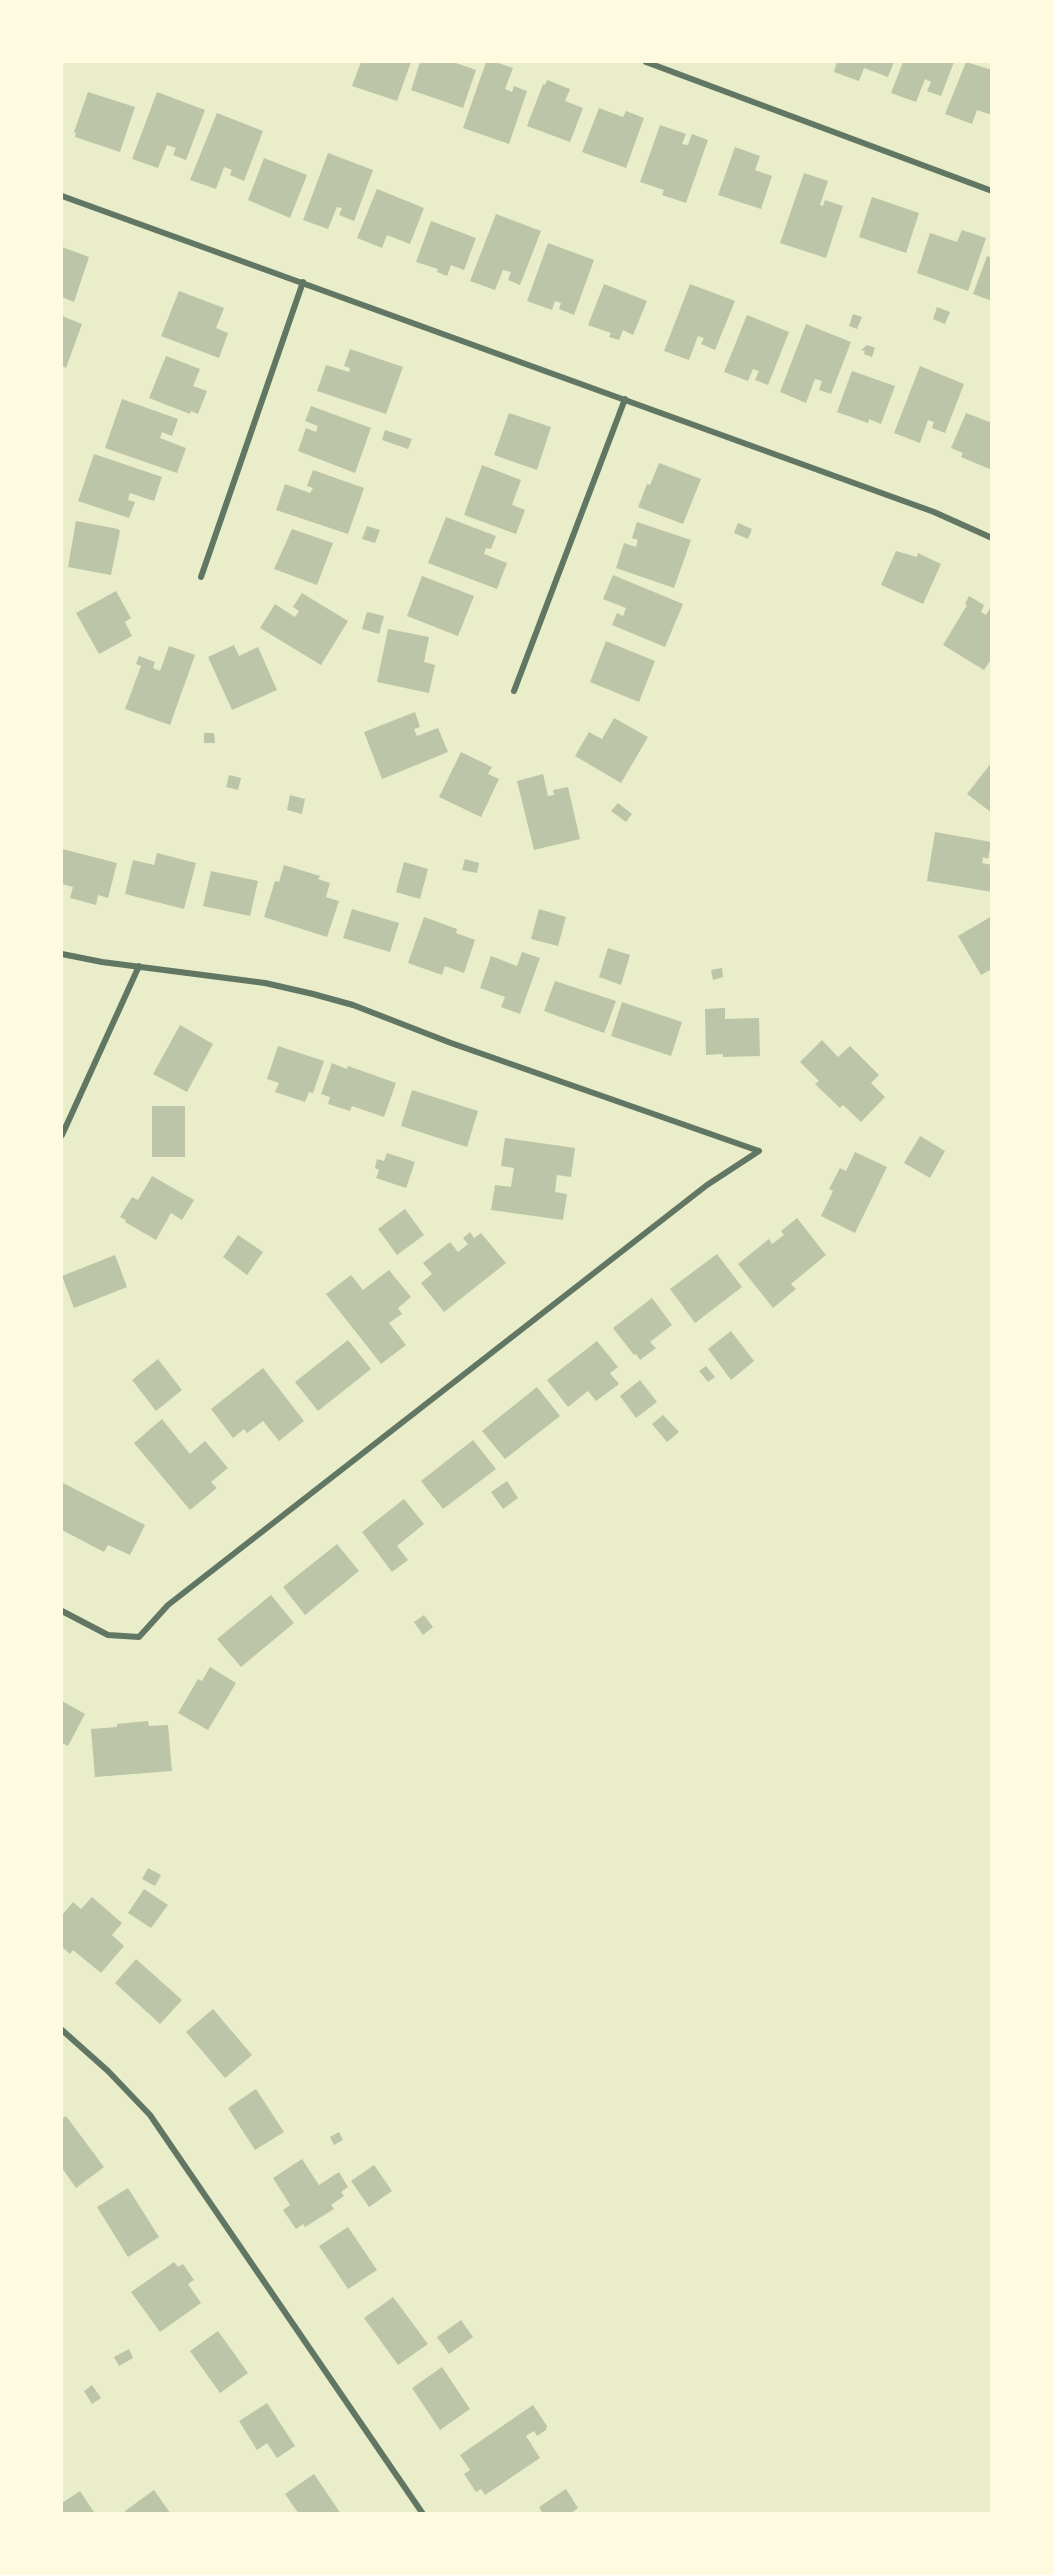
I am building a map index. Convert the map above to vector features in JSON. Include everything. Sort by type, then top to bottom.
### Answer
[{"type":"street","points":[[646,62],[992,191]]},
{"type":"street","points":[[62,196],[934,512],[992,538]]},
{"type":"street","points":[[201,577],[303,282]]},
{"type":"street","points":[[514,691],[624,399]]},
{"type":"street","points":[[62,954],[102,962],[265,983],[353,1005],[451,1043],[759,1151],[707,1185],[168,1605],[139,1637],[108,1635],[62,1611]]},
{"type":"street","points":[[62,1135],[139,966]]},
{"type":"street","points":[[62,2030],[108,2070],[150,2115],[423,2514]]},
{"type":"building","points":[[361,62],[411,62],[397,101],[352,86]]},
{"type":"building","points":[[420,62],[453,62],[476,70],[463,108],[411,90]]},
{"type":"building","points":[[486,62],[495,62],[513,68],[505,89],[512,92],[514,86],[527,91],[509,144],[463,128]]},
{"type":"building","points":[[837,62],[894,62],[888,77],[864,68],[859,81],[834,72]]},
{"type":"building","points":[[903,62],[954,62],[941,96],[927,91],[931,82],[925,79],[916,102],[891,93]]},
{"type":"building","points":[[966,62],[992,70],[992,115],[977,110],[972,124],[945,114]]},
{"type":"building","points":[[547,80],[570,89],[565,101],[583,108],[570,142],[527,126],[543,84],[545,85]]},
{"type":"building","points":[[88,92],[135,107],[120,152],[75,137],[74,132]]},
{"type":"building","points":[[157,92],[205,110],[186,160],[173,155],[176,148],[167,145],[158,168],[132,159]]},
{"type":"building","points":[[599,108],[623,117],[626,111],[644,118],[626,168],[582,152]]},
{"type":"building","points":[[217,113],[263,131],[244,181],[230,175],[232,170],[224,167],[216,189],[190,180]]},
{"type":"building","points":[[660,125],[686,134],[682,144],[688,145],[692,134],[708,140],[686,203],[662,195],[664,190],[640,182]]},
{"type":"building","points":[[735,147],[760,156],[755,170],[772,176],[761,209],[718,195]]},
{"type":"building","points":[[328,153],[373,170],[354,221],[339,215],[342,208],[337,207],[328,229],[303,220]]},
{"type":"building","points":[[264,158],[307,175],[290,218],[248,200]]},
{"type":"building","points":[[804,173],[828,181],[820,205],[823,206],[825,200],[843,206],[826,258],[780,243]]},
{"type":"building","points":[[377,189],[424,208],[410,244],[387,235],[382,248],[357,238]]},
{"type":"building","points":[[872,197],[919,213],[906,253],[859,237]]},
{"type":"building","points":[[496,214],[541,231],[520,285],[508,280],[511,272],[503,270],[495,290],[470,281]]},
{"type":"building","points":[[431,221],[476,238],[464,270],[451,265],[447,276],[437,272],[438,269],[416,262]]},
{"type":"building","points":[[962,230],[986,238],[968,291],[917,273],[930,233],[957,242]]},
{"type":"building","points":[[548,243],[594,260],[574,315],[559,309],[561,303],[555,301],[552,310],[527,301]]},
{"type":"building","points":[[62,247],[89,257],[74,302],[62,297]]},
{"type":"building","points":[[987,256],[992,258],[992,301],[973,294]]},
{"type":"building","points":[[604,284],[647,301],[633,335],[623,330],[619,340],[609,337],[611,333],[588,325]]},
{"type":"building","points":[[690,284],[735,301],[715,350],[701,344],[704,338],[698,336],[689,360],[664,351]]},
{"type":"building","points":[[179,291],[224,308],[216,328],[228,333],[219,358],[161,336]]},
{"type":"building","points":[[937,307],[950,312],[945,324],[933,319]]},
{"type":"building","points":[[853,314],[862,317],[857,329],[849,326]]},
{"type":"building","points":[[747,315],[789,332],[768,385],[755,380],[759,371],[753,369],[748,381],[724,372]]},
{"type":"building","points":[[62,316],[82,324],[66,368],[62,366]]},
{"type":"building","points":[[806,324],[851,342],[831,394],[819,390],[822,381],[815,379],[806,403],[780,392]]},
{"type":"building","points":[[867,345],[875,348],[872,357],[861,350]]},
{"type":"building","points":[[350,349],[403,367],[386,414],[317,391],[326,365],[349,372],[350,368],[344,366]]},
{"type":"building","points":[[166,356],[200,369],[193,386],[207,391],[198,414],[191,411],[190,414],[149,398]]},
{"type":"building","points":[[920,366],[964,384],[945,433],[932,428],[934,422],[928,420],[920,443],[894,433]]},
{"type":"building","points":[[852,371],[895,386],[881,424],[869,419],[868,423],[837,412]]},
{"type":"building","points":[[122,399],[178,419],[172,436],[162,432],[160,438],[186,448],[177,473],[105,448]]},
{"type":"building","points":[[311,406],[371,428],[355,473],[298,451],[306,428],[316,432],[318,426],[305,421]]},
{"type":"building","points":[[509,413],[551,427],[537,470],[494,455]]},
{"type":"building","points":[[966,413],[992,423],[992,470],[961,457],[963,453],[951,448]]},
{"type":"building","points":[[385,430],[412,439],[408,449],[382,440]]},
{"type":"building","points":[[94,454],[162,477],[154,501],[130,493],[128,500],[135,502],[129,518],[78,501]]},
{"type":"building","points":[[659,463],[701,479],[683,524],[638,507]]},
{"type":"building","points":[[482,465],[521,480],[512,505],[525,510],[516,534],[464,515]]},
{"type":"building","points":[[313,470],[364,488],[348,534],[276,510],[285,484],[310,493],[313,488],[307,486]]},
{"type":"building","points":[[446,517],[496,536],[491,549],[486,548],[484,554],[507,563],[497,589],[428,563]]},
{"type":"building","points":[[76,521],[120,531],[111,575],[68,567]]},
{"type":"building","points":[[637,522],[691,540],[674,588],[616,568],[624,543],[636,547],[638,540],[632,538]]},
{"type":"building","points":[[738,523],[752,529],[748,539],[734,533]]},
{"type":"building","points":[[367,526],[380,530],[375,543],[362,539]]},
{"type":"building","points":[[292,529],[333,543],[317,585],[274,569]]},
{"type":"building","points":[[896,551],[917,557],[918,553],[941,564],[923,604],[881,585]]},
{"type":"building","points":[[613,575],[683,604],[665,647],[612,625],[617,613],[623,616],[626,608],[603,599]]},
{"type":"building","points":[[422,576],[474,596],[458,636],[407,616]]},
{"type":"building","points":[[116,591],[131,618],[125,622],[132,636],[99,654],[76,613]]},
{"type":"building","points":[[302,593],[348,621],[321,665],[260,628],[275,604],[295,617],[299,611],[293,607]]},
{"type":"building","points":[[969,596],[984,605],[981,612],[986,615],[992,605],[992,658],[984,670],[943,645],[967,605],[965,604]]},
{"type":"building","points":[[367,612],[384,616],[379,634],[362,629]]},
{"type":"building","points":[[388,629],[429,637],[424,662],[435,665],[429,693],[377,682]]},
{"type":"building","points":[[606,641],[655,661],[639,702],[590,682]]},
{"type":"building","points":[[234,645],[239,656],[258,647],[277,690],[232,710],[208,657]]},
{"type":"building","points":[[169,646],[195,655],[170,725],[125,709],[141,666],[136,664],[139,656],[155,662],[153,668],[160,671]]},
{"type":"building","points":[[415,712],[420,727],[414,729],[417,736],[438,728],[448,752],[382,779],[364,732]]},
{"type":"building","points":[[614,718],[648,737],[621,783],[575,756],[589,732],[602,739]]},
{"type":"building","points":[[204,733],[214,733],[215,743],[204,743]]},
{"type":"building","points":[[461,752],[492,767],[488,774],[499,779],[481,817],[439,797]]},
{"type":"building","points":[[992,762],[992,813],[967,794]]},
{"type":"building","points":[[543,774],[548,796],[554,795],[553,790],[568,787],[580,839],[534,850],[517,781]]},
{"type":"building","points":[[229,775],[241,778],[238,790],[226,787]]},
{"type":"building","points":[[290,795],[305,799],[302,814],[287,810]]},
{"type":"building","points":[[618,803],[632,814],[626,822],[611,811]]},
{"type":"building","points":[[935,832],[991,842],[988,859],[983,857],[982,863],[992,865],[992,892],[927,881]]},
{"type":"building","points":[[62,849],[117,863],[108,898],[98,895],[96,905],[70,898],[73,887],[62,884]]},
{"type":"building","points":[[157,853],[196,863],[184,909],[125,894],[133,860],[154,865]]},
{"type":"building","points":[[465,859],[479,863],[477,873],[462,870]]},
{"type":"building","points":[[404,862],[428,869],[420,899],[396,892]]},
{"type":"building","points":[[284,865],[320,876],[318,879],[330,883],[326,897],[339,901],[327,937],[264,917],[275,881],[279,882]]},
{"type":"building","points":[[211,871],[258,881],[250,916],[203,906]]},
{"type":"building","points":[[352,909],[399,923],[390,952],[343,938]]},
{"type":"building","points":[[539,909],[566,917],[558,946],[531,939]]},
{"type":"building","points":[[992,916],[992,969],[981,975],[958,936]]},
{"type":"building","points":[[424,917],[457,929],[456,933],[475,940],[464,973],[445,966],[442,975],[408,963]]},
{"type":"building","points":[[608,948],[630,955],[621,985],[599,977]]},
{"type":"building","points":[[522,952],[540,958],[520,1014],[501,1007],[505,997],[480,988],[491,956],[517,966]]},
{"type":"building","points":[[722,968],[723,977],[713,980],[711,970]]},
{"type":"building","points":[[555,981],[616,1001],[604,1033],[544,1011]]},
{"type":"building","points":[[622,1002],[682,1022],[671,1056],[611,1036]]},
{"type":"building","points":[[725,1008],[725,1019],[759,1018],[760,1056],[706,1055],[705,1009]]},
{"type":"building","points":[[180,1025],[213,1044],[187,1092],[153,1074]]},
{"type":"building","points":[[822,1040],[838,1057],[850,1046],[879,1075],[871,1083],[885,1097],[861,1122],[843,1105],[840,1108],[815,1084],[819,1081],[800,1062]]},
{"type":"building","points":[[278,1046],[324,1061],[313,1093],[309,1092],[305,1102],[275,1092],[279,1083],[267,1079]]},
{"type":"building","points":[[332,1063],[347,1069],[348,1066],[396,1083],[384,1117],[352,1106],[350,1111],[328,1104],[330,1097],[321,1094]]},
{"type":"building","points":[[412,1090],[478,1111],[467,1147],[401,1126]]},
{"type":"building","points":[[152,1106],[185,1106],[185,1157],[152,1157]]},
{"type":"building","points":[[920,1136],[945,1151],[930,1178],[904,1163]]},
{"type":"building","points":[[505,1138],[575,1148],[571,1177],[557,1175],[555,1192],[567,1194],[563,1220],[491,1210],[495,1185],[511,1187],[514,1168],[501,1166]]},
{"type":"building","points":[[855,1152],[887,1167],[855,1233],[821,1216],[833,1191],[829,1189],[840,1168],[846,1171]]},
{"type":"building","points":[[387,1153],[415,1162],[406,1188],[376,1178],[379,1170],[375,1168],[377,1159],[384,1161]]},
{"type":"building","points":[[152,1176],[194,1200],[182,1220],[171,1213],[156,1240],[120,1217],[132,1197],[138,1200]]},
{"type":"building","points":[[405,1209],[424,1235],[397,1255],[378,1229]]},
{"type":"building","points":[[797,1218],[826,1255],[791,1284],[796,1289],[773,1308],[738,1264],[769,1239],[772,1244],[784,1235],[781,1231]]},
{"type":"building","points":[[470,1232],[474,1238],[481,1233],[506,1263],[444,1312],[421,1283],[432,1274],[423,1263],[450,1242],[458,1252],[468,1244],[463,1238]]},
{"type":"building","points":[[238,1235],[263,1252],[247,1275],[223,1257]]},
{"type":"building","points":[[717,1254],[742,1287],[695,1323],[670,1289]]},
{"type":"building","points":[[115,1255],[127,1287],[74,1308],[62,1276]]},
{"type":"building","points":[[389,1270],[411,1297],[398,1308],[402,1314],[389,1323],[406,1345],[381,1364],[326,1294],[351,1275],[363,1290]]},
{"type":"building","points":[[652,1298],[672,1325],[650,1342],[656,1348],[640,1360],[613,1328]]},
{"type":"building","points":[[731,1331],[754,1361],[731,1380],[708,1349]]},
{"type":"building","points":[[348,1340],[371,1369],[318,1411],[295,1382]]},
{"type":"building","points":[[597,1341],[618,1367],[610,1373],[619,1384],[596,1401],[588,1391],[568,1407],[547,1380]]},
{"type":"building","points":[[158,1359],[182,1390],[156,1411],[132,1380]]},
{"type":"building","points":[[706,1366],[715,1377],[708,1382],[699,1371]]},
{"type":"building","points":[[263,1368],[304,1421],[279,1441],[263,1421],[247,1433],[244,1429],[233,1438],[211,1409]]},
{"type":"building","points":[[640,1380],[657,1402],[636,1418],[620,1396]]},
{"type":"building","points":[[537,1387],[560,1416],[505,1459],[482,1431]]},
{"type":"building","points":[[663,1415],[679,1432],[667,1442],[652,1424]]},
{"type":"building","points":[[162,1419],[190,1454],[205,1441],[228,1468],[211,1482],[217,1488],[190,1510],[134,1443]]},
{"type":"building","points":[[473,1440],[496,1469],[443,1509],[421,1481]]},
{"type":"building","points":[[507,1481],[518,1498],[503,1509],[491,1492]]},
{"type":"building","points":[[63,1483],[145,1525],[130,1555],[108,1545],[104,1552],[62,1530]]},
{"type":"building","points":[[404,1499],[424,1524],[397,1546],[408,1560],[392,1572],[362,1532]]},
{"type":"building","points":[[337,1544],[359,1571],[305,1615],[283,1587]]},
{"type":"building","points":[[271,1595],[294,1623],[241,1667],[217,1639]]},
{"type":"building","points":[[424,1615],[433,1627],[423,1635],[414,1622]]},
{"type":"building","points":[[210,1667],[236,1683],[208,1730],[178,1713],[198,1679],[202,1681]]},
{"type":"building","points":[[62,1701],[85,1714],[68,1746],[62,1743]]},
{"type":"building","points":[[148,1721],[149,1726],[168,1725],[172,1771],[95,1777],[91,1729]]},
{"type":"building","points":[[148,1868],[161,1875],[155,1886],[142,1879]]},
{"type":"building","points":[[144,1889],[168,1905],[151,1928],[128,1913]]},
{"type":"building","points":[[92,1897],[122,1923],[112,1935],[124,1946],[101,1973],[73,1950],[70,1954],[62,1947],[62,1915],[73,1902],[81,1909]]},
{"type":"building","points":[[136,1959],[182,2000],[160,2024],[115,1983]]},
{"type":"building","points":[[213,2009],[252,2055],[225,2078],[186,2032]]},
{"type":"building","points":[[256,2089],[284,2132],[255,2150],[228,2108]]},
{"type":"building","points":[[66,2116],[104,2167],[76,2188],[62,2168],[62,2119]]},
{"type":"building","points":[[339,2132],[343,2140],[334,2145],[330,2137]]},
{"type":"building","points":[[302,2159],[319,2185],[339,2172],[348,2187],[341,2192],[344,2196],[331,2205],[334,2209],[305,2227],[303,2224],[296,2229],[283,2210],[290,2205],[273,2178]]},
{"type":"building","points":[[374,2165],[392,2191],[369,2207],[351,2181]]},
{"type":"building","points":[[128,2188],[159,2237],[128,2257],[97,2207]]},
{"type":"building","points":[[348,2227],[377,2270],[348,2289],[319,2246]]},
{"type":"building","points":[[174,2262],[178,2267],[183,2264],[194,2280],[188,2284],[201,2303],[160,2332],[131,2292]]},
{"type":"building","points":[[393,2297],[428,2344],[398,2365],[364,2318]]},
{"type":"building","points":[[461,2320],[473,2337],[449,2354],[437,2337]]},
{"type":"building","points":[[218,2331],[248,2373],[220,2393],[190,2351]]},
{"type":"building","points":[[129,2349],[133,2358],[119,2366],[114,2357]]},
{"type":"building","points":[[442,2367],[470,2409],[440,2430],[412,2388]]},
{"type":"building","points":[[92,2385],[101,2398],[92,2404],[84,2391]]},
{"type":"building","points":[[267,2403],[295,2446],[277,2458],[267,2443],[257,2450],[239,2421]]},
{"type":"building","points":[[533,2405],[547,2426],[546,2430],[537,2436],[534,2431],[526,2436],[540,2458],[485,2495],[481,2489],[476,2492],[464,2474],[470,2470],[460,2455]]},
{"type":"building","points":[[314,2474],[341,2514],[299,2514],[285,2494]]},
{"type":"building","points":[[566,2489],[578,2508],[570,2514],[543,2514],[539,2507]]},
{"type":"building","points":[[154,2490],[171,2514],[127,2514],[125,2511]]},
{"type":"building","points":[[80,2491],[95,2514],[62,2514],[62,2503]]}]
